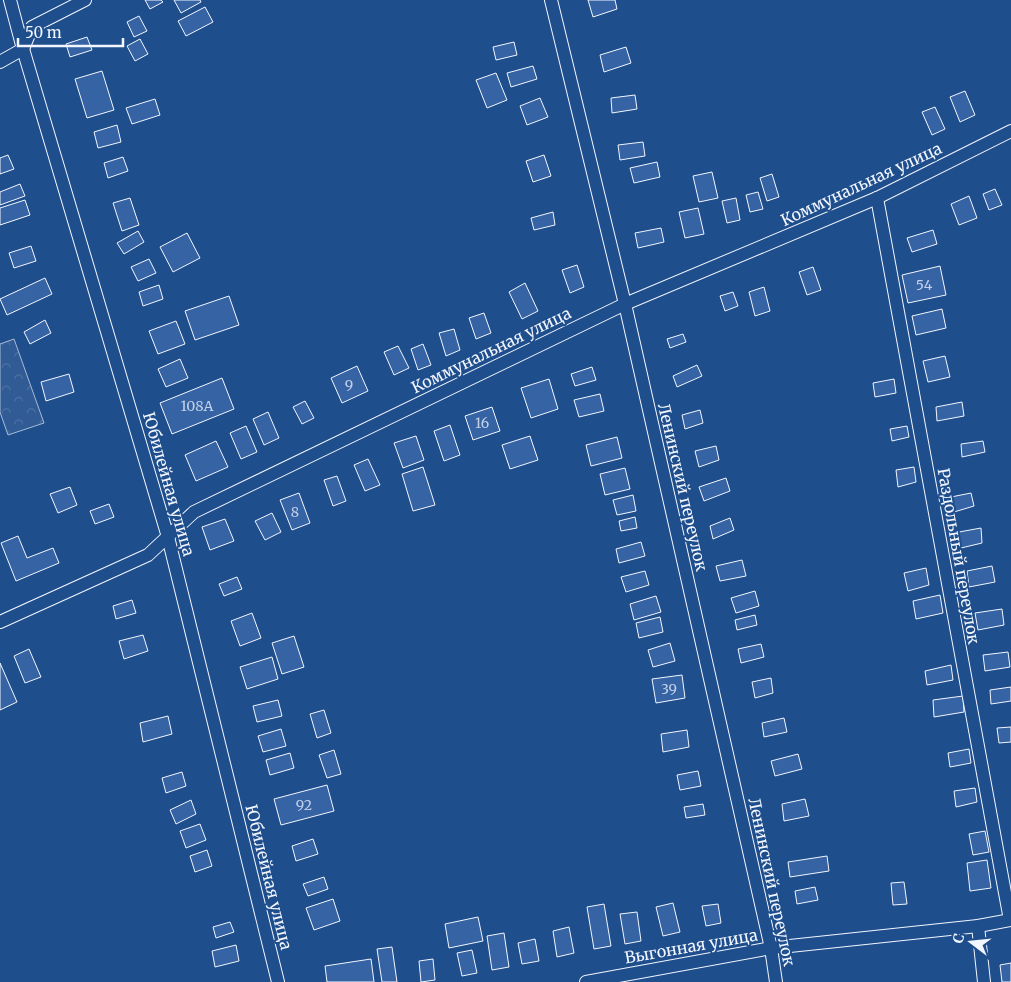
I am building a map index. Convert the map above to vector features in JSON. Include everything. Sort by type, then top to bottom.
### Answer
[{"type":"street","name":"Юбилейная улица","points":[[10,0],[168,537],[278,982]]},
{"type":"street","points":[[0,62],[23,49],[32,27],[84,0]]},
{"type":"street","name":"Ленинский переулок","points":[[551,0],[625,304],[771,948],[776,982]]},
{"type":"street","name":"Коммунальная улица","points":[[0,622],[148,555],[194,512],[625,304],[877,198],[1011,131]]},
{"type":"street","name":"Раздольный переулок","points":[[877,198],[1010,920]]},
{"type":"street","name":"Выгонная улица","points":[[586,982],[771,948],[978,926],[1010,920]]},
{"type":"street","points":[[978,926],[984,982]]},
{"type":"green space","points":[[14,339],[44,423],[8,435],[0,412],[0,344]]},
{"type":"building","points":[[145,0],[161,0],[163,2],[150,9]]},
{"type":"building","points":[[174,0],[200,0],[201,2],[181,13]]},
{"type":"building","points":[[588,0],[615,0],[617,9],[593,17]]},
{"type":"building","points":[[205,7],[213,22],[186,36],[178,21]]},
{"type":"building","points":[[139,16],[147,31],[134,37],[127,22]]},
{"type":"building","points":[[87,37],[92,50],[70,57],[66,44]]},
{"type":"building","points":[[140,39],[148,54],[135,61],[127,46]]},
{"type":"building","points":[[514,42],[517,55],[496,60],[493,47]]},
{"type":"building","points":[[626,47],[631,63],[604,72],[600,55]]},
{"type":"building","points":[[533,66],[537,79],[511,87],[507,73]]},
{"type":"building","points":[[102,71],[114,110],[87,118],[75,79]]},
{"type":"building","points":[[496,73],[507,100],[487,108],[476,80]]},
{"type":"building","points":[[965,91],[975,115],[960,122],[950,97]]},
{"type":"building","points":[[635,95],[637,109],[612,113],[611,98]]},
{"type":"building","points":[[540,98],[548,117],[527,125],[520,106]]},
{"type":"building","points":[[155,99],[160,115],[132,124],[126,108]]},
{"type":"building","points":[[935,107],[945,129],[932,135],[922,112]]},
{"type":"building","points":[[117,125],[121,142],[98,148],[94,132]]},
{"type":"building","points":[[643,142],[645,156],[620,160],[618,145]]},
{"type":"building","points":[[8,155],[14,169],[0,174],[0,158]]},
{"type":"building","points":[[544,155],[551,176],[533,182],[526,161]]},
{"type":"building","points":[[123,157],[128,171],[108,178],[104,163]]},
{"type":"building","points":[[657,162],[660,177],[634,183],[630,168]]},
{"type":"building","points":[[712,172],[718,198],[699,202],[693,176]]},
{"type":"building","points":[[772,174],[779,197],[767,201],[760,178]]},
{"type":"building","points":[[20,184],[25,196],[0,205],[0,192]]},
{"type":"building","points":[[995,189],[1002,205],[989,210],[983,194]]},
{"type":"building","points":[[758,192],[763,209],[750,212],[746,195]]},
{"type":"building","points":[[969,196],[977,218],[959,225],[951,204]]},
{"type":"building","points":[[130,198],[139,225],[122,231],[113,203]]},
{"type":"building","points":[[736,198],[740,220],[727,223],[722,201]]},
{"type":"building","points":[[25,200],[30,215],[0,225],[0,208]]},
{"type":"building","points":[[698,208],[704,234],[685,238],[679,212]]},
{"type":"building","points":[[553,212],[555,225],[534,230],[531,218]]},
{"type":"building","points":[[661,228],[664,242],[638,248],[635,233]]},
{"type":"building","points":[[933,230],[937,244],[912,252],[907,238]]},
{"type":"building","points":[[138,231],[144,242],[124,254],[117,243]]},
{"type":"building","points":[[187,233],[200,258],[173,272],[160,247]]},
{"type":"building","points":[[31,246],[36,261],[14,268],[9,253]]},
{"type":"building","points":[[149,259],[156,273],[138,281],[131,267]]},
{"type":"building","points":[[577,265],[584,287],[570,293],[562,270]]},
{"type":"building","points":[[940,266],[946,295],[908,303],[902,275]]},
{"type":"building","points":[[813,267],[821,290],[807,295],[799,272]]},
{"type":"building","points":[[45,278],[52,294],[7,315],[0,299]]},
{"type":"building","points":[[525,283],[538,311],[522,319],[509,292]]},
{"type":"building","points":[[159,285],[163,299],[143,306],[139,292]]},
{"type":"building","points":[[764,287],[770,311],[755,316],[749,292]]},
{"type":"building","points":[[733,292],[738,306],[725,311],[720,296]]},
{"type":"building","points":[[229,296],[239,325],[195,340],[185,311]]},
{"type":"building","points":[[942,309],[946,328],[916,335],[912,316]]},
{"type":"building","points":[[484,313],[491,333],[476,339],[469,318]]},
{"type":"building","points":[[45,320],[51,333],[30,344],[24,332]]},
{"type":"building","points":[[176,321],[185,344],[158,354],[149,331]]},
{"type":"building","points":[[454,329],[460,350],[446,356],[439,333]]},
{"type":"building","points":[[683,334],[686,342],[670,348],[667,339]]},
{"type":"building","points":[[423,344],[431,365],[418,370],[411,349]]},
{"type":"building","points":[[398,346],[409,368],[394,375],[384,352]]},
{"type":"building","points":[[945,356],[950,377],[928,382],[923,361]]},
{"type":"building","points":[[180,359],[188,378],[166,387],[158,369]]},
{"type":"building","points":[[697,365],[702,376],[677,387],[673,376]]},
{"type":"building","points":[[357,366],[368,391],[342,403],[331,378]]},
{"type":"building","points":[[592,367],[596,380],[575,386],[571,374]]},
{"type":"building","points":[[69,374],[74,392],[46,401],[41,382]]},
{"type":"building","points":[[222,378],[234,409],[172,434],[160,403]]},
{"type":"building","points":[[549,379],[558,409],[531,418],[521,388]]},
{"type":"building","points":[[894,379],[896,393],[875,397],[873,383]]},
{"type":"building","points":[[600,394],[604,411],[579,417],[574,400]]},
{"type":"building","points":[[305,401],[314,418],[302,424],[293,407]]},
{"type":"building","points":[[962,402],[964,416],[937,421],[936,407]]},
{"type":"building","points":[[492,407],[500,431],[473,440],[465,416]]},
{"type":"building","points":[[700,410],[703,423],[685,429],[682,415]]},
{"type":"building","points":[[268,412],[279,438],[264,445],[253,419]]},
{"type":"building","points":[[450,425],[460,455],[444,461],[434,431]]},
{"type":"building","points":[[246,426],[257,452],[241,459],[230,433]]},
{"type":"building","points":[[907,426],[909,437],[892,441],[890,429]]},
{"type":"building","points":[[416,436],[424,460],[403,468],[394,443]]},
{"type":"building","points":[[530,436],[538,460],[510,469],[502,445]]},
{"type":"building","points":[[617,437],[622,458],[591,466],[586,445]]},
{"type":"building","points":[[216,441],[228,467],[196,481],[185,455]]},
{"type":"building","points":[[983,441],[985,452],[962,457],[961,444]]},
{"type":"building","points":[[716,446],[719,460],[699,467],[695,451]]},
{"type":"building","points":[[368,459],[380,485],[365,491],[354,465]]},
{"type":"building","points":[[423,467],[435,505],[413,511],[402,474]]},
{"type":"building","points":[[914,467],[916,482],[898,487],[896,470]]},
{"type":"building","points":[[625,468],[630,489],[605,495],[600,474]]},
{"type":"building","points":[[337,476],[346,501],[333,506],[324,480]]},
{"type":"building","points":[[726,478],[730,491],[704,501],[699,487]]},
{"type":"building","points":[[70,487],[77,505],[58,513],[50,494]]},
{"type":"building","points":[[299,493],[310,523],[292,530],[280,500]]},
{"type":"building","points":[[971,493],[974,506],[954,512],[951,497]]},
{"type":"building","points":[[633,495],[636,511],[617,515],[613,500]]},
{"type":"building","points":[[109,504],[114,517],[95,524],[90,511]]},
{"type":"building","points":[[272,513],[281,532],[265,540],[255,521]]},
{"type":"building","points":[[635,517],[637,528],[621,531],[619,521]]},
{"type":"building","points":[[730,518],[734,530],[713,539],[710,526]]},
{"type":"building","points":[[225,519],[234,541],[210,550],[202,527]]},
{"type":"building","points":[[981,528],[982,543],[961,548],[959,532]]},
{"type":"building","points":[[18,536],[27,558],[53,548],[59,563],[16,581],[1,543]]},
{"type":"building","points":[[641,542],[645,556],[619,563],[616,549]]},
{"type":"building","points":[[742,560],[746,576],[720,581],[716,566]]},
{"type":"building","points":[[992,566],[995,582],[969,587],[967,571]]},
{"type":"building","points":[[926,568],[929,585],[908,591],[904,573]]},
{"type":"building","points":[[645,571],[649,585],[626,592],[621,577]]},
{"type":"building","points":[[237,577],[242,589],[224,596],[219,584]]},
{"type":"building","points":[[755,591],[759,606],[736,613],[731,598]]},
{"type":"building","points":[[940,595],[943,613],[916,619],[913,601]]},
{"type":"building","points":[[656,596],[661,612],[634,620],[630,604]]},
{"type":"building","points":[[132,600],[136,613],[116,619],[113,606]]},
{"type":"building","points":[[1002,609],[1004,625],[978,630],[975,613]]},
{"type":"building","points":[[252,613],[261,638],[240,646],[231,621]]},
{"type":"building","points":[[755,615],[757,625],[737,630],[735,620]]},
{"type":"building","points":[[660,617],[663,632],[639,638],[636,623]]},
{"type":"building","points":[[143,635],[148,651],[124,659],[119,641]]},
{"type":"building","points":[[294,636],[304,667],[282,674],[272,643]]},
{"type":"building","points":[[670,643],[675,661],[653,667],[648,650]]},
{"type":"building","points":[[761,644],[764,657],[741,663],[738,649]]},
{"type":"building","points":[[29,649],[41,677],[25,683],[14,656]]},
{"type":"building","points":[[1008,652],[1010,667],[985,671],[983,655]]},
{"type":"building","points":[[272,657],[278,679],[247,689],[240,667]]},
{"type":"building","points":[[0,663],[17,702],[0,710]]},
{"type":"building","points":[[951,665],[953,680],[927,685],[925,671]]},
{"type":"building","points":[[682,675],[685,698],[656,703],[652,679]]},
{"type":"building","points":[[771,678],[773,693],[755,698],[752,682]]},
{"type":"building","points":[[1011,687],[1011,701],[991,704],[990,690]]},
{"type":"building","points":[[963,696],[964,712],[934,717],[933,700]]},
{"type":"building","points":[[278,700],[282,716],[257,722],[253,706]]},
{"type":"building","points":[[324,710],[331,733],[317,738],[310,714]]},
{"type":"building","points":[[168,716],[172,734],[143,742],[140,723]]},
{"type":"building","points":[[784,718],[787,732],[764,737],[762,723]]},
{"type":"building","points":[[1011,727],[1011,742],[999,743],[997,728]]},
{"type":"building","points":[[281,729],[286,746],[263,752],[258,736]]},
{"type":"building","points":[[687,730],[689,747],[663,752],[661,734]]},
{"type":"building","points":[[969,749],[971,763],[950,767],[948,753]]},
{"type":"building","points":[[334,750],[341,774],[327,778],[319,755]]},
{"type":"building","points":[[290,753],[294,768],[270,775],[266,760]]},
{"type":"building","points":[[798,754],[802,769],[775,776],[771,761]]},
{"type":"building","points":[[698,771],[701,786],[680,790],[677,775]]},
{"type":"building","points":[[182,772],[186,786],[166,793],[162,778]]},
{"type":"building","points":[[327,785],[334,811],[281,825],[274,799]]},
{"type":"building","points":[[975,788],[977,802],[956,807],[954,791]]},
{"type":"building","points":[[805,799],[809,816],[784,821],[782,804]]},
{"type":"building","points":[[191,800],[196,814],[176,824],[170,810]]},
{"type":"building","points":[[703,804],[705,815],[686,818],[684,807]]},
{"type":"building","points":[[200,824],[206,840],[186,848],[180,831]]},
{"type":"building","points":[[985,831],[989,852],[973,855],[969,834]]},
{"type":"building","points":[[313,839],[318,854],[296,861],[292,846]]},
{"type":"building","points":[[207,850],[212,866],[195,872],[190,856]]},
{"type":"building","points":[[827,856],[829,871],[790,877],[788,862]]},
{"type":"building","points":[[987,860],[991,888],[970,891],[967,863]]},
{"type":"building","points":[[324,877],[328,889],[308,896],[303,884]]},
{"type":"building","points":[[904,882],[907,904],[893,905],[891,883]]},
{"type":"building","points":[[815,887],[818,900],[797,904],[795,891]]},
{"type":"building","points":[[333,899],[340,921],[314,930],[306,908]]},
{"type":"building","points":[[673,903],[680,932],[663,936],[656,907]]},
{"type":"building","points":[[604,904],[611,946],[594,949],[587,907]]},
{"type":"building","points":[[718,904],[721,923],[706,926],[702,906]]},
{"type":"building","points":[[637,912],[641,941],[625,944],[620,914]]},
{"type":"building","points":[[478,917],[483,941],[449,948],[445,924]]},
{"type":"building","points":[[230,922],[234,932],[216,938],[213,927]]},
{"type":"building","points":[[569,927],[574,953],[557,957],[553,931]]},
{"type":"building","points":[[504,933],[509,967],[492,970],[487,936]]},
{"type":"building","points":[[535,939],[539,961],[522,964],[518,943]]},
{"type":"building","points":[[236,945],[239,961],[215,967],[212,951]]},
{"type":"building","points":[[392,947],[397,982],[382,982],[377,949]]},
{"type":"building","points":[[472,950],[477,973],[462,976],[457,953]]},
{"type":"building","points":[[371,959],[374,982],[327,982],[325,966]]},
{"type":"building","points":[[433,959],[435,980],[421,982],[419,961]]},
{"type":"building","points":[[1011,963],[1011,982],[1002,982],[1000,965]]}]
